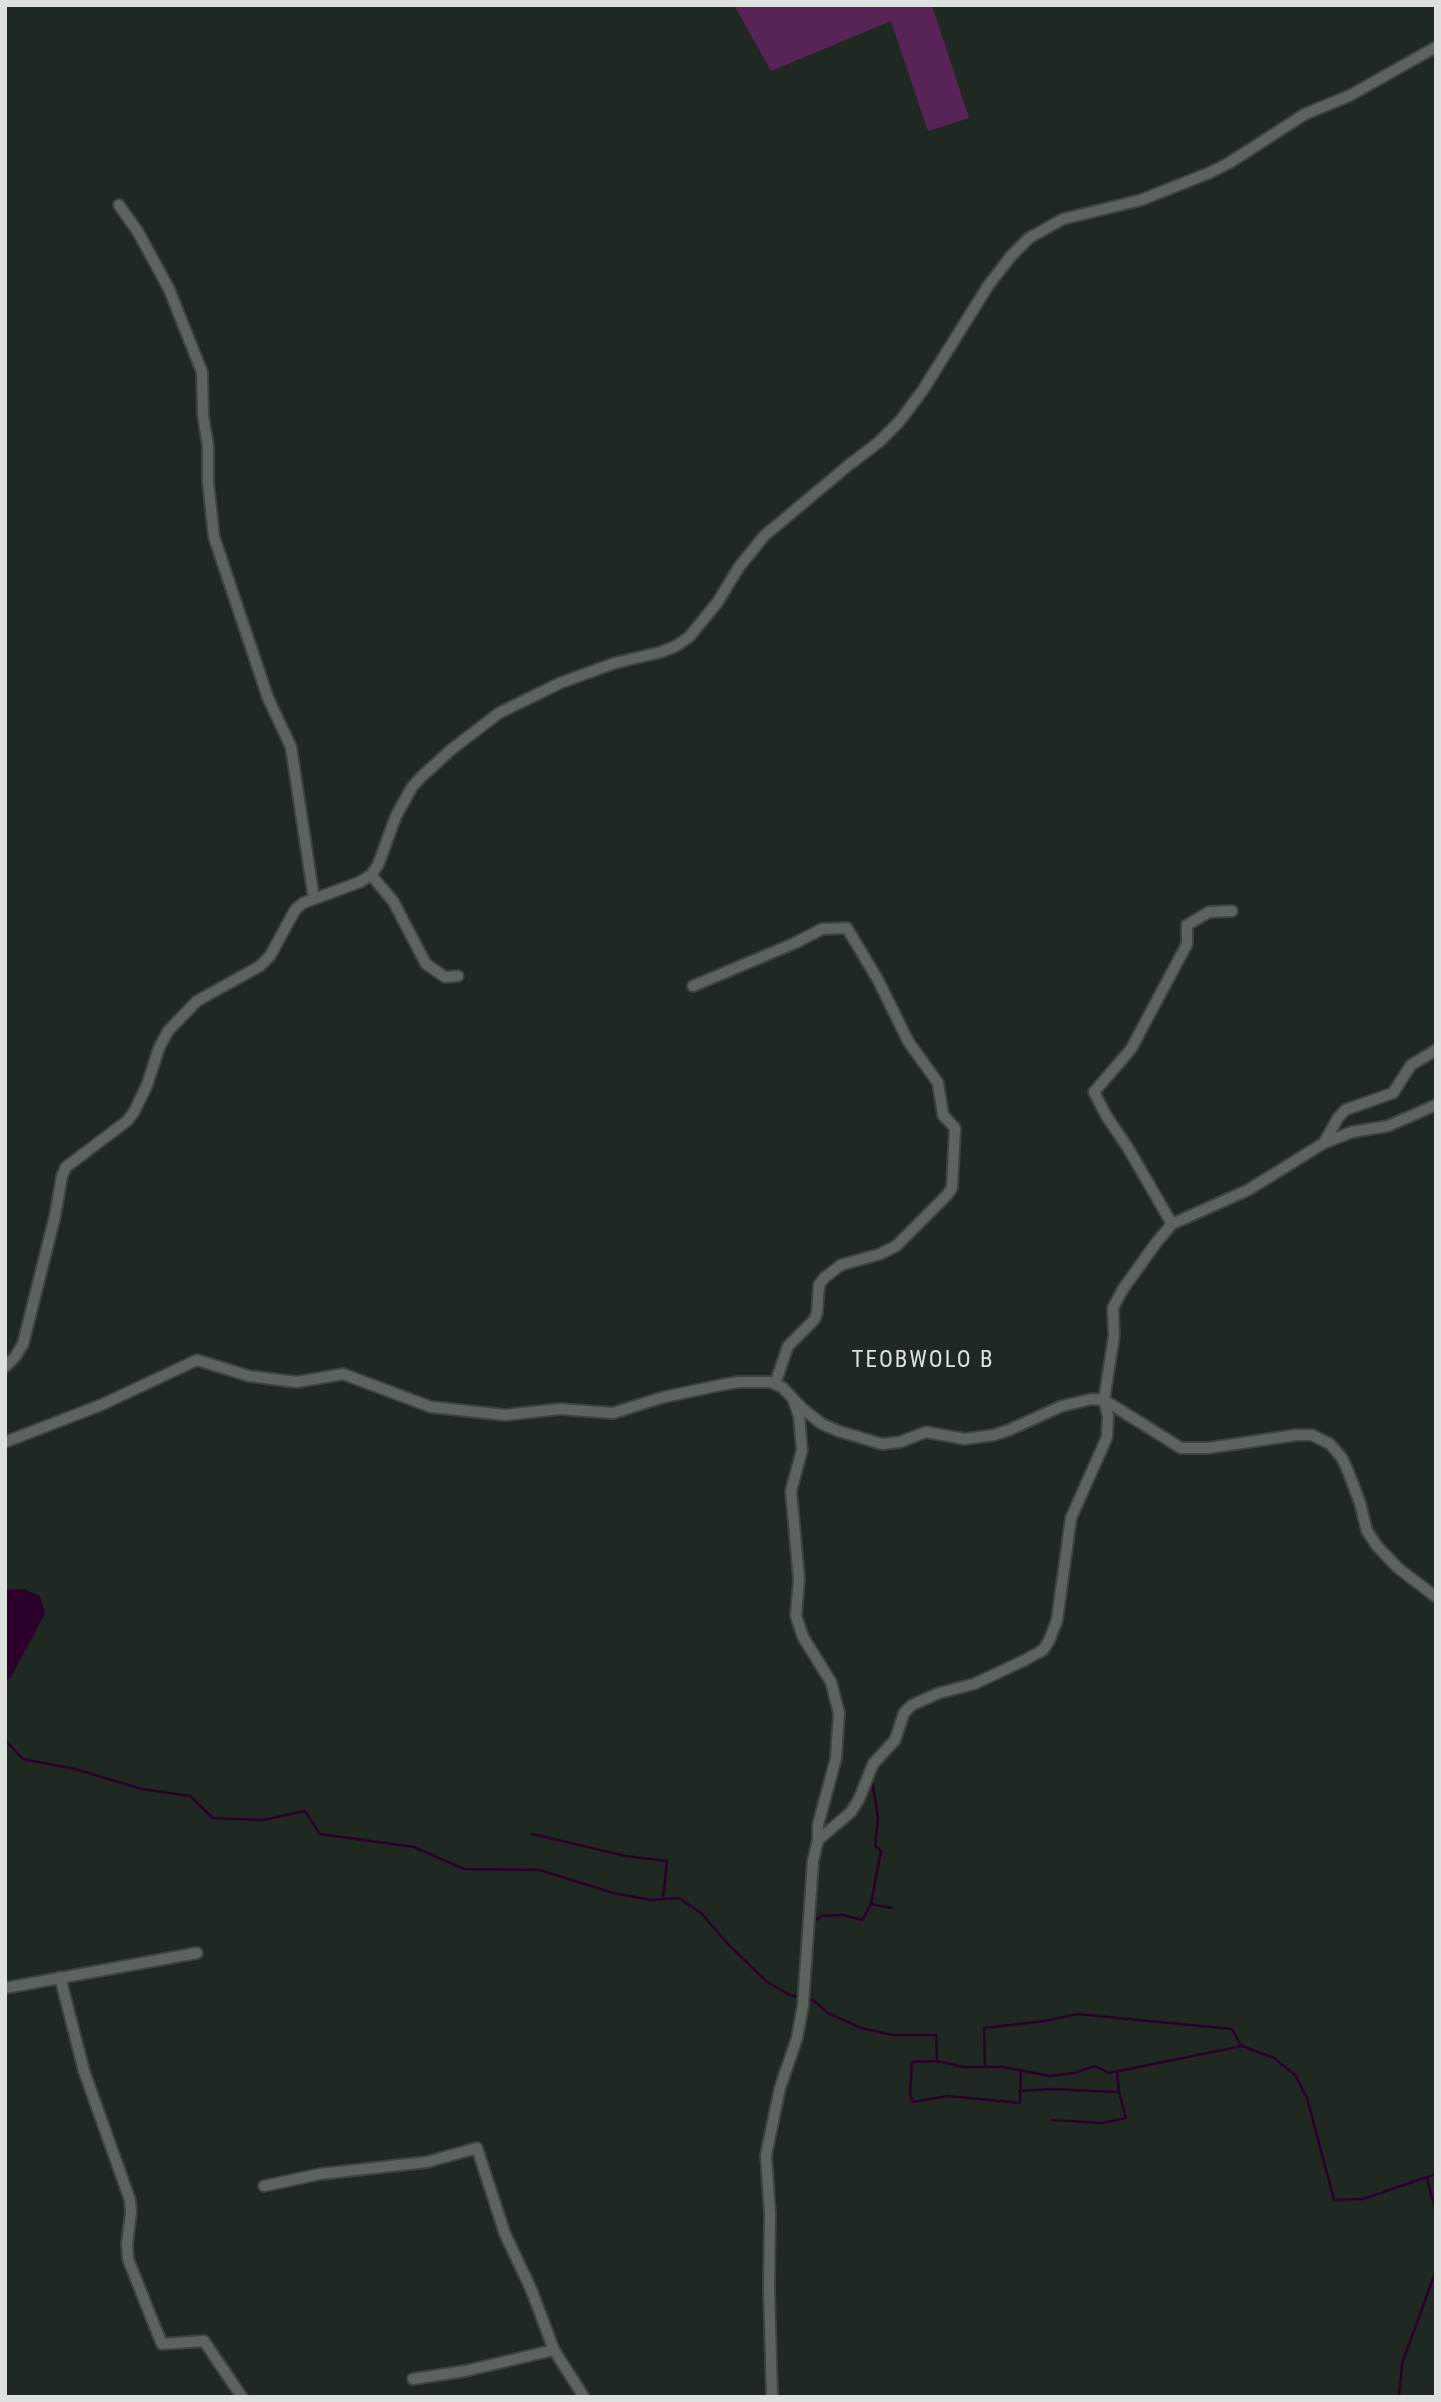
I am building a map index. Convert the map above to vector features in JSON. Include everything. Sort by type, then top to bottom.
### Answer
[{"type":"street","points":[[5,1367],[23,1344],[66,1167],[127,1121],[147,1085],[159,1048],[175,1024],[204,996],[260,966],[270,956],[295,910],[303,902],[360,882],[371,875],[378,864],[393,822],[416,782],[491,719],[560,683],[615,663],[661,652],[690,637],[764,536],[879,442],[899,422],[923,390],[988,286],[1029,238],[1063,219],[1141,200],[1209,173],[1305,114],[1349,96],[1436,47]]},
{"type":"street","points":[[119,205],[138,232],[169,289],[202,372],[202,408],[208,446],[208,482],[214,537],[268,698],[291,747],[314,899]]},
{"type":"street","points":[[371,875],[393,901],[426,964],[445,977],[458,976]]},
{"type":"street","points":[[1172,1224],[1094,1092],[1131,1049],[1187,944],[1187,925],[1209,912],[1232,911]]},
{"type":"street","points":[[693,986],[822,929],[847,928],[878,980],[902,1030],[938,1083],[943,1115],[955,1128],[952,1188],[896,1246],[880,1254],[841,1265],[824,1278],[819,1285],[814,1320],[788,1346],[775,1384]]},
{"type":"street","points":[[1324,1143],[1345,1110],[1393,1093],[1411,1065],[1436,1050]]},
{"type":"street","points":[[818,1840],[851,1812],[873,1764],[895,1740],[904,1713],[912,1705],[939,1693],[974,1684],[1043,1650],[1049,1641],[1057,1620],[1071,1518],[1107,1437],[1108,1416],[1104,1400],[1114,1336],[1112,1308],[1135,1272],[1172,1224],[1248,1190],[1324,1143],[1352,1132],[1388,1126],[1436,1105]]},
{"type":"street","points":[[5,1442],[101,1405],[197,1360],[249,1376],[297,1382],[343,1374],[431,1407],[505,1415],[560,1409],[613,1413],[664,1397],[756,1381],[775,1384],[822,1424],[882,1444],[900,1442],[926,1432],[965,1439],[994,1435],[1062,1406],[1091,1399],[1104,1400],[1181,1448],[1208,1448],[1296,1435],[1312,1435],[1331,1444],[1348,1471],[1367,1531],[1377,1546],[1398,1568],[1436,1597]]},
{"type":"street","points":[[772,2397],[770,2214],[766,2155],[780,2088],[797,2038],[803,2005],[813,1861],[820,1816],[836,1758],[839,1713],[831,1682],[803,1637],[796,1616],[799,1579],[791,1491],[801,1459],[802,1439],[799,1416],[792,1396]]},
{"type":"street","points":[[5,1988],[197,1953]]},
{"type":"street","points":[[60,1977],[84,2071],[130,2200],[128,2259],[155,2328],[163,2344],[204,2341],[242,2397]]},
{"type":"street","points":[[264,2186],[320,2174],[428,2162],[477,2148],[505,2234],[531,2289],[554,2350],[584,2397]]},
{"type":"street","points":[[412,2379],[465,2371],[554,2350]]},
{"type":"shaded area","points":[[734,5],[932,5],[969,118],[928,131],[891,21],[771,71]]},
{"type":"shaded area","points":[[24,1589],[40,1596],[45,1613],[11,1677],[5,1682],[5,1590]]},
{"type":"waterway","points":[[5,1740],[23,1759],[75,1769],[142,1789],[190,1796],[213,1818],[263,1820],[305,1811],[320,1834],[414,1847],[464,1869],[540,1870],[613,1893],[651,1900],[679,1898],[701,1913],[767,1982],[801,1998]]},
{"type":"waterway","points":[[814,1921],[822,1916],[843,1915],[862,1920],[871,1904],[881,1851],[875,1846],[878,1818],[872,1781]]},
{"type":"waterway","points":[[532,1834],[626,1856],[667,1861],[663,1899]]},
{"type":"waterway","points":[[871,1904],[892,1908]]},
{"type":"waterway","points":[[808,1999],[828,2013],[861,2028],[892,2035],[936,2035],[937,2061],[963,2067],[1003,2067],[1050,2076],[1074,2073],[1095,2066],[1109,2073],[1242,2046],[1274,2058],[1295,2075],[1307,2098],[1334,2200],[1363,2199],[1436,2174]]},
{"type":"waterway","points":[[985,2067],[984,2028],[1045,2021],[1077,2014],[1232,2029],[1241,2046]]},
{"type":"waterway","points":[[937,2061],[912,2062],[910,2094],[913,2102],[948,2096],[1020,2103],[1021,2070]]},
{"type":"waterway","points":[[1052,2120],[1102,2123],[1126,2118],[1117,2071]]},
{"type":"waterway","points":[[1019,2091],[1052,2089],[1117,2092]]},
{"type":"waterway","points":[[1427,2179],[1436,2212]]},
{"type":"waterway","points":[[1399,2397],[1402,2364],[1436,2270]]},
{"type":"district","name":"TEOBWOLO B","points":[[923,1361]]}]
